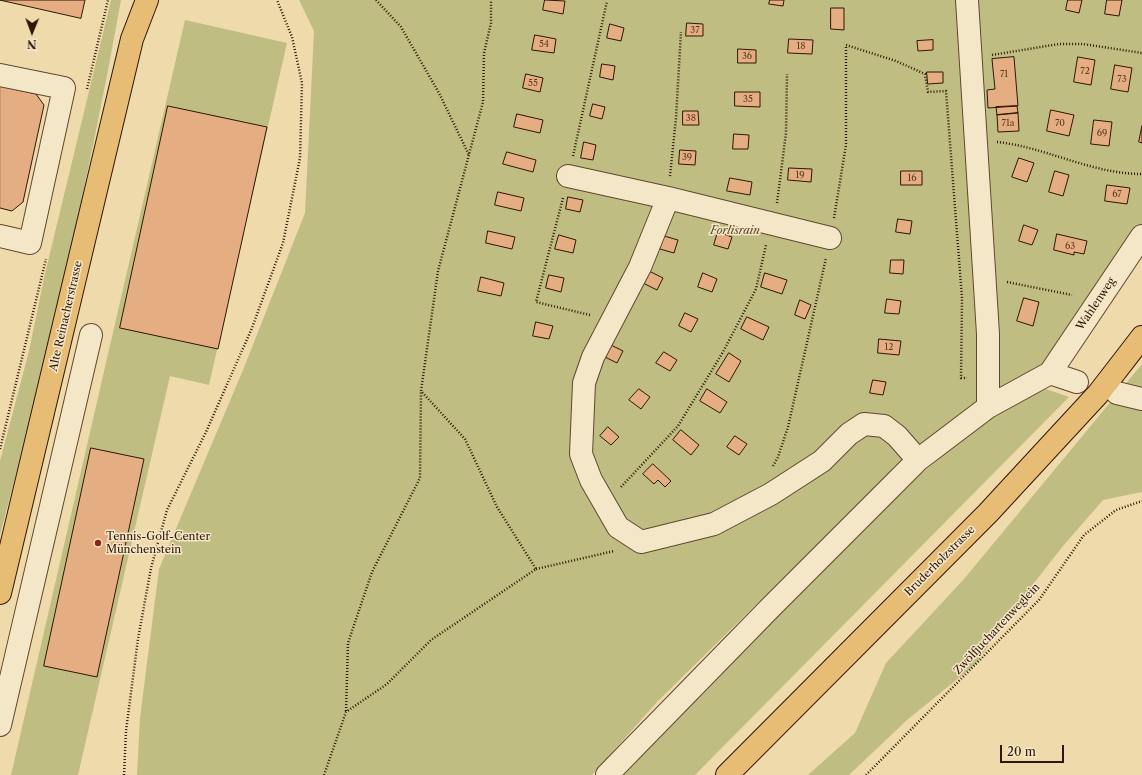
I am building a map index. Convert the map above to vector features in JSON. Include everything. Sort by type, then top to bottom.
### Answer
[{"type":"main road","name":"Alte Reinacherstrasse","points":[[132,0],[132,39]]},
{"type":"main road","name":"Alte Reinacherstrasse","points":[[0,593],[132,39],[147,0]]},
{"type":"main road","name":"Bruderholzstrasse","points":[[727,775],[988,513],[1098,394],[1142,337]]},
{"type":"street","points":[[967,0],[988,334],[988,407]]},
{"type":"street","points":[[0,75],[64,88],[30,243],[0,236]]},
{"type":"street","points":[[568,176],[668,198],[770,225],[830,238]]},
{"type":"street","points":[[668,198],[640,267],[593,357],[584,383],[581,417],[581,454],[590,480],[618,527],[641,542],[714,524],[765,498],[822,461],[849,434],[864,424],[884,426],[897,436],[918,460]]},
{"type":"street","name":"Wahlenweg","points":[[1050,373],[1142,236]]},
{"type":"street","points":[[0,725],[91,335]]},
{"type":"street","points":[[607,775],[771,607],[918,460],[988,407],[1050,373],[1078,382]]},
{"type":"street","points":[[1118,393],[1142,399]]},
{"type":"path","points":[[124,775],[126,731],[138,639],[152,568],[168,510],[206,432],[252,328],[283,243],[300,158],[302,83],[292,37],[277,0]]},
{"type":"path","points":[[376,0],[401,27],[439,93],[470,155]]},
{"type":"path","points":[[324,775],[346,712],[348,643],[372,572],[420,478],[421,391],[438,271],[483,102],[484,53],[491,23],[491,0]]},
{"type":"path","points":[[668,198],[676,118],[681,32]]},
{"type":"path","points":[[995,55],[1059,44],[1083,44],[1142,53]]},
{"type":"path","points":[[846,45],[896,61],[925,74],[928,92],[946,91],[962,298],[961,378],[987,378]]},
{"type":"path","points":[[604,505],[678,426],[724,352],[756,289],[770,225],[775,212],[786,132],[787,74]]},
{"type":"path","points":[[994,142],[1020,144],[1076,163],[1116,172],[1142,174]]},
{"type":"path","points":[[984,283],[1002,281],[1072,296]]},
{"type":"path","points":[[421,391],[465,439],[497,507],[536,569]]},
{"type":"path","name":"Zwölfjuchartenweglein","points":[[866,775],[1039,600],[1084,535],[1116,510],[1142,501]]},
{"type":"path","points":[[346,712],[387,684],[431,640],[536,569],[621,549],[641,542]]},
{"type":"green space","points":[[111,0],[121,0],[95,135],[51,336],[0,535],[0,461],[29,351],[44,278]]},
{"type":"green space","name":"Forlisrain","points":[[299,0],[1142,0],[1142,226],[1049,357],[1030,377],[911,452],[658,701],[592,775],[137,775],[140,718],[159,569],[243,370],[305,213],[314,31]]},
{"type":"green space","name":"Tennis-Golf-Center Münchenstein","points":[[185,20],[287,43],[209,385],[170,376],[78,775],[11,775]]},
{"type":"green space","points":[[1142,364],[1142,492],[1103,500],[1063,546],[1016,606],[976,664],[907,720],[849,775],[808,775],[855,733],[886,663],[964,579]]},
{"type":"green space","points":[[1046,389],[1069,397],[695,775],[615,775],[881,506],[996,413]]},
{"type":"building","points":[[0,0],[85,0],[81,18]]},
{"type":"building","points":[[545,0],[565,1],[563,14],[543,10]]},
{"type":"building","points":[[770,0],[784,0],[783,6],[769,4]]},
{"type":"building","points":[[1068,0],[1082,0],[1079,13],[1066,10]]},
{"type":"building","points":[[1107,0],[1122,0],[1119,16],[1105,14]]},
{"type":"building","points":[[831,8],[844,8],[844,30],[831,29]]},
{"type":"building","points":[[687,23],[703,24],[703,36],[686,36]]},
{"type":"building","points":[[610,24],[624,28],[621,41],[607,38]]},
{"type":"building","points":[[535,35],[556,39],[554,53],[532,50]]},
{"type":"building","points":[[789,39],[813,40],[812,54],[788,53]]},
{"type":"building","points":[[933,40],[933,50],[918,51],[917,41]]},
{"type":"building","points":[[738,49],[756,50],[756,63],[738,63]]},
{"type":"building","points":[[1014,57],[1018,106],[988,108],[987,90],[995,89],[992,59]]},
{"type":"building","points":[[1078,57],[1095,60],[1091,85],[1074,82]]},
{"type":"building","points":[[602,64],[615,66],[613,80],[600,77]]},
{"type":"building","points":[[1115,65],[1132,68],[1128,92],[1111,89]]},
{"type":"building","points":[[927,72],[943,72],[943,83],[928,84]]},
{"type":"building","points":[[526,74],[543,78],[540,92],[523,88]]},
{"type":"building","points":[[0,86],[36,94],[44,105],[23,202],[12,211],[0,208]]},
{"type":"building","points":[[735,92],[760,92],[760,107],[735,106]]},
{"type":"building","points":[[593,104],[605,107],[602,119],[590,116]]},
{"type":"building","points":[[168,106],[267,127],[218,349],[120,328]]},
{"type":"building","points":[[1017,106],[1018,113],[997,115],[996,107]]},
{"type":"building","points":[[1051,110],[1074,115],[1069,136],[1047,131]]},
{"type":"building","points":[[683,111],[698,111],[699,125],[683,125]]},
{"type":"building","points":[[1018,113],[1019,131],[998,132],[997,115]]},
{"type":"building","points":[[517,114],[543,120],[540,133],[514,127]]},
{"type":"building","points":[[1094,120],[1112,122],[1109,146],[1091,144]]},
{"type":"building","points":[[1142,126],[1142,143],[1139,142]]},
{"type":"building","points":[[734,134],[749,135],[748,149],[733,149]]},
{"type":"building","points":[[584,142],[596,145],[593,160],[581,158]]},
{"type":"building","points":[[680,150],[696,151],[695,165],[679,164]]},
{"type":"building","points":[[507,152],[536,160],[533,172],[503,164]]},
{"type":"building","points":[[1019,158],[1034,163],[1027,182],[1012,177]]},
{"type":"building","points":[[789,168],[812,169],[811,182],[788,180]]},
{"type":"building","points":[[901,171],[922,171],[922,185],[901,185]]},
{"type":"building","points":[[1055,171],[1069,175],[1063,196],[1049,192]]},
{"type":"building","points":[[730,178],[752,182],[750,195],[727,191]]},
{"type":"building","points":[[1107,185],[1130,188],[1127,204],[1105,201]]},
{"type":"building","points":[[498,192],[524,198],[521,211],[495,205]]},
{"type":"building","points":[[568,197],[583,200],[580,212],[566,209]]},
{"type":"building","points":[[898,219],[912,221],[910,234],[896,232]]},
{"type":"building","points":[[1024,225],[1038,230],[1032,245],[1019,241]]},
{"type":"building","points":[[488,231],[515,237],[512,249],[486,243]]},
{"type":"building","points":[[718,232],[732,237],[728,249],[714,245]]},
{"type":"building","points":[[1057,234],[1087,241],[1084,254],[1074,252],[1074,255],[1054,250]]},
{"type":"building","points":[[559,235],[576,240],[573,253],[555,249]]},
{"type":"building","points":[[664,236],[678,240],[674,253],[660,249]]},
{"type":"building","points":[[891,260],[904,260],[903,274],[890,273]]},
{"type":"building","points":[[649,271],[663,278],[657,290],[643,283]]},
{"type":"building","points":[[703,273],[717,279],[712,292],[698,287]]},
{"type":"building","points":[[765,273],[787,280],[782,294],[761,287]]},
{"type":"building","points":[[549,275],[564,278],[561,292],[546,288]]},
{"type":"building","points":[[481,277],[504,283],[501,296],[478,291]]},
{"type":"building","points":[[1024,298],[1039,302],[1033,326],[1017,321]]},
{"type":"building","points":[[887,299],[901,301],[899,314],[885,313]]},
{"type":"building","points":[[800,300],[811,305],[805,319],[795,315]]},
{"type":"building","points":[[685,313],[698,319],[691,332],[679,326]]},
{"type":"building","points":[[747,317],[769,327],[763,340],[741,329]]},
{"type":"building","points":[[536,322],[553,326],[549,339],[533,336]]},
{"type":"building","points":[[879,339],[901,341],[899,355],[878,353]]},
{"type":"building","points":[[611,345],[623,351],[617,363],[605,357]]},
{"type":"building","points":[[664,352],[677,360],[670,371],[656,363]]},
{"type":"building","points":[[729,353],[741,361],[729,382],[716,374]]},
{"type":"building","points":[[873,380],[886,382],[883,395],[870,393]]},
{"type":"building","points":[[639,389],[650,397],[641,409],[629,400]]},
{"type":"building","points":[[707,389],[727,402],[720,413],[700,401]]},
{"type":"building","points":[[608,427],[619,437],[611,445],[600,436]]},
{"type":"building","points":[[681,430],[699,445],[691,455],[673,440]]},
{"type":"building","points":[[735,436],[747,444],[739,455],[727,447]]},
{"type":"building","points":[[91,448],[144,459],[97,677],[44,666]]},
{"type":"building","points":[[653,464],[671,481],[665,487],[658,480],[654,484],[643,474]]},
{"type":"place","name":"Tennis-Golf-Center Münchenstein","points":[[98,543]]}]
